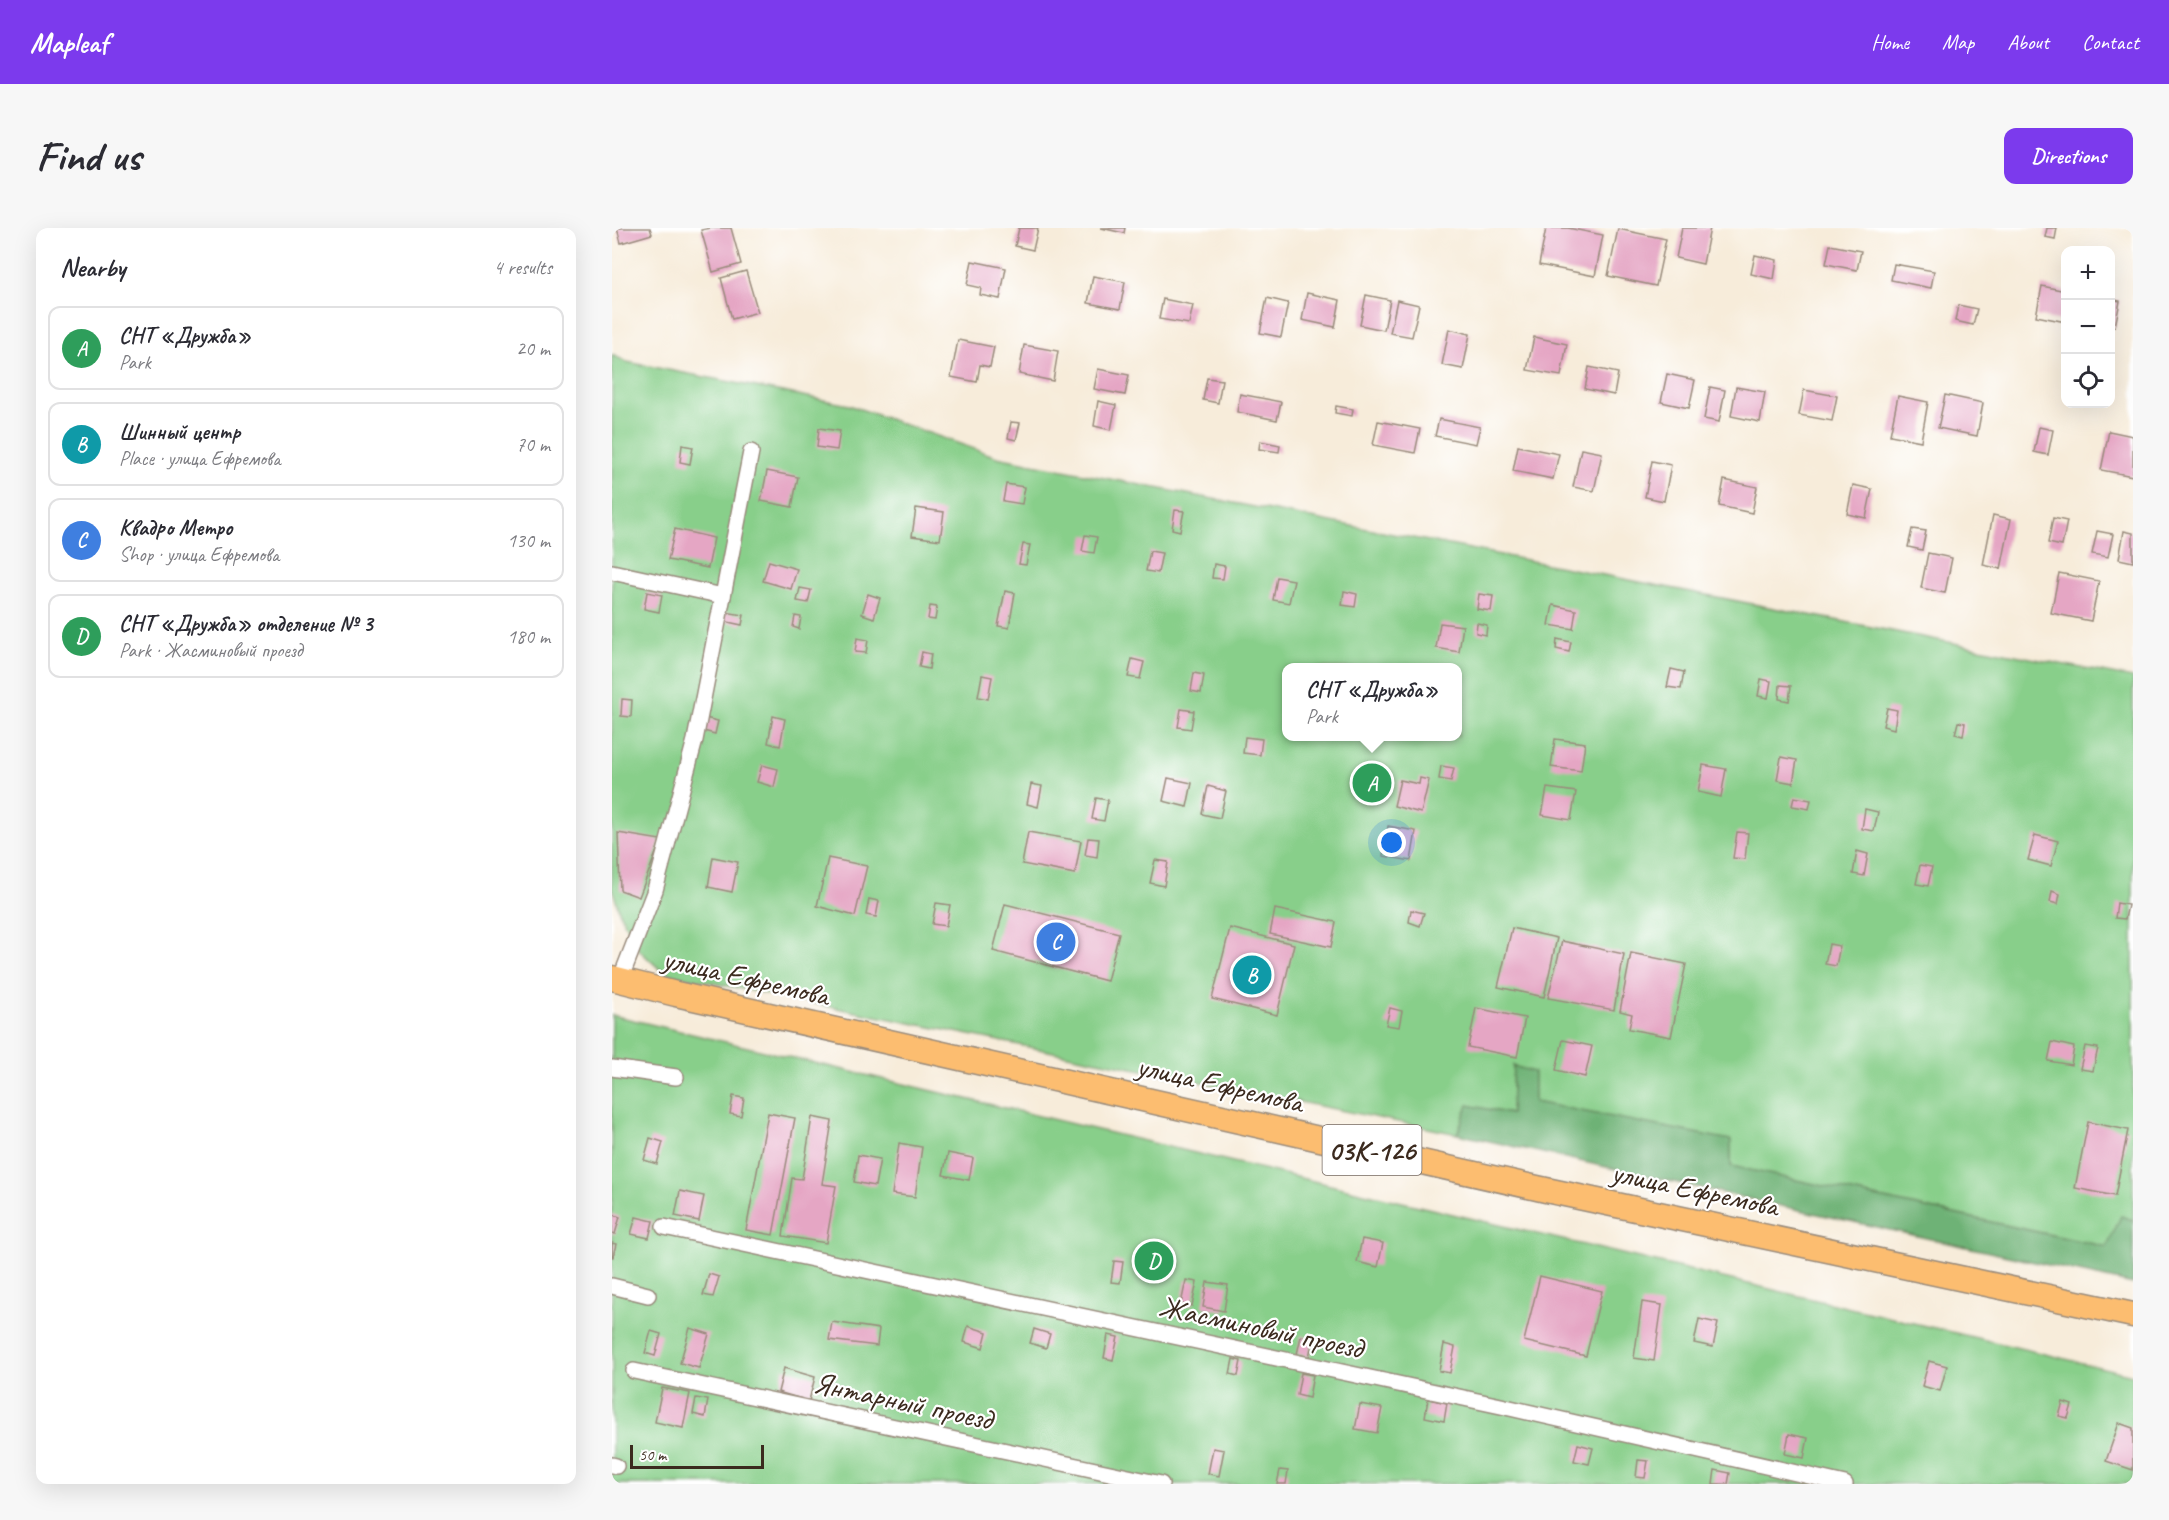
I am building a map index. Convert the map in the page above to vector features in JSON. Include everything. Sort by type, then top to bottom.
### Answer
[{"type":"main road","name":"улица Ефремова","points":[[616,979],[1546,1190],[2133,1315]]},
{"type":"street","points":[[616,979],[655,890],[695,740],[751,452]]},
{"type":"street","points":[[612,572],[723,596]]},
{"type":"street","points":[[612,1068],[676,1077]]},
{"type":"street","name":"Жасминовый проезд","points":[[664,1227],[1478,1401],[1845,1484]]},
{"type":"street","points":[[612,1286],[648,1295]]},
{"type":"street","name":"Янтарный проезд","points":[[634,1371],[1161,1484]]},
{"type":"green space","points":[[612,355],[627,362],[849,405],[997,457],[2133,678],[2133,1220],[2121,1217],[2108,1247],[1731,1166],[1730,1140],[1534,1102],[1513,1066],[1511,1114],[1468,1105],[1457,1134],[664,973],[639,950],[620,914],[612,888]]},
{"type":"green space","points":[[612,1015],[2133,1375],[2133,1484],[612,1484]]},
{"type":"green space","points":[[1513,1066],[1534,1072],[1534,1102],[1731,1140],[1731,1166],[2107,1247],[2121,1216],[2133,1220],[2133,1284],[1457,1134],[1468,1105],[1511,1114]]},
{"type":"building","points":[[617,228],[650,228],[652,234],[621,243]]},
{"type":"building","points":[[731,228],[741,264],[713,272],[701,230]]},
{"type":"building","points":[[1019,228],[1038,228],[1033,250],[1015,246]]},
{"type":"building","points":[[1101,228],[1125,228],[1124,233]]},
{"type":"building","points":[[1546,228],[1568,228],[1603,235],[1595,276],[1539,265]]},
{"type":"building","points":[[1682,228],[1710,228],[1703,264],[1676,258]]},
{"type":"building","points":[[2047,228],[2057,228],[2055,239],[2045,237]]},
{"type":"building","points":[[1618,229],[1666,239],[1656,286],[1608,276]]},
{"type":"building","points":[[1830,245],[1861,251],[1857,270],[1826,264]]},
{"type":"building","points":[[1755,255],[1777,260],[1774,279],[1751,274]]},
{"type":"building","points":[[972,261],[1006,268],[1000,299],[980,295],[981,288],[967,285]]},
{"type":"building","points":[[1894,264],[1934,271],[1931,288],[1891,280]]},
{"type":"building","points":[[746,271],[758,312],[732,319],[721,278]]},
{"type":"building","points":[[1093,276],[1125,282],[1120,309],[1088,303]]},
{"type":"building","points":[[2042,286],[2061,290],[2061,321],[2036,316]]},
{"type":"building","points":[[1307,293],[1340,300],[1335,327],[1302,320]]},
{"type":"building","points":[[1366,295],[1390,300],[1384,330],[1360,325]]},
{"type":"building","points":[[1267,298],[1288,303],[1281,337],[1260,333]]},
{"type":"building","points":[[1163,299],[1193,305],[1189,324],[1159,319]]},
{"type":"building","points":[[1397,300],[1419,305],[1412,337],[1390,333]]},
{"type":"building","points":[[2115,300],[2120,301],[2115,327]]},
{"type":"building","points":[[1958,305],[1977,309],[1973,325],[1955,321]]},
{"type":"building","points":[[1449,329],[1470,334],[1463,369],[1442,365]]},
{"type":"building","points":[[1534,337],[1567,344],[1561,376],[1527,370]]},
{"type":"building","points":[[958,340],[994,347],[990,367],[980,365],[977,382],[951,377]]},
{"type":"building","points":[[1024,345],[1058,351],[1053,381],[1019,374]]},
{"type":"building","points":[[1589,367],[1618,373],[1614,395],[1585,389]]},
{"type":"building","points":[[1098,369],[1129,375],[1125,395],[1094,389]]},
{"type":"building","points":[[1667,374],[1695,380],[1689,408],[1661,402]]},
{"type":"building","points":[[1207,378],[1222,380],[1218,403],[1203,400]]},
{"type":"building","points":[[1710,387],[1725,390],[1719,422],[1704,419]]},
{"type":"building","points":[[1736,387],[1765,392],[1760,422],[1731,416]]},
{"type":"building","points":[[1804,390],[1837,396],[1832,421],[1799,415]]},
{"type":"building","points":[[1240,394],[1281,402],[1277,420],[1237,412]]},
{"type":"building","points":[[1945,395],[1983,403],[1977,436],[1938,428]]},
{"type":"building","points":[[1898,396],[1928,402],[1921,441],[1890,435]]},
{"type":"building","points":[[1098,401],[1116,405],[1111,430],[1094,426]]},
{"type":"building","points":[[1336,406],[1353,409],[1352,416],[1335,413]]},
{"type":"building","points":[[1439,419],[1480,427],[1476,444],[1435,436]]},
{"type":"building","points":[[1378,421],[1420,429],[1415,453],[1373,445]]},
{"type":"building","points":[[1011,422],[1020,423],[1016,440],[1008,438]]},
{"type":"building","points":[[2039,427],[2053,430],[2048,455],[2034,452]]},
{"type":"building","points":[[819,428],[840,431],[837,450],[817,447]]},
{"type":"building","points":[[2109,431],[2133,436],[2133,476],[2101,470]]},
{"type":"building","points":[[1260,441],[1280,445],[1279,452],[1259,449]]},
{"type":"building","points":[[682,445],[693,447],[690,464],[680,462]]},
{"type":"building","points":[[1518,446],[1559,454],[1553,479],[1513,471]]},
{"type":"building","points":[[1581,449],[1602,453],[1594,491],[1573,487]]},
{"type":"building","points":[[1652,461],[1671,465],[1664,501],[1645,497]]},
{"type":"building","points":[[767,471],[798,477],[792,507],[761,501]]},
{"type":"building","points":[[1724,480],[1757,487],[1752,513],[1719,506]]},
{"type":"building","points":[[1006,484],[1025,487],[1022,504],[1003,501]]},
{"type":"building","points":[[1853,485],[1872,489],[1866,518],[1847,514]]},
{"type":"building","points":[[916,508],[944,512],[940,540],[912,536]]},
{"type":"building","points":[[1175,510],[1184,511],[1180,531],[1172,529]]},
{"type":"building","points":[[1993,515],[2011,519],[2001,569],[1983,565]]},
{"type":"building","points":[[2053,518],[2067,521],[2062,546],[2048,543]]},
{"type":"building","points":[[675,529],[714,538],[708,568],[668,560]]},
{"type":"building","points":[[1912,529],[1926,531],[1922,550],[1908,547]]},
{"type":"building","points":[[2097,531],[2113,534],[2108,557],[2092,554]]},
{"type":"building","points":[[2124,531],[2133,533],[2133,562],[2119,559]]},
{"type":"building","points":[[1085,535],[1097,537],[1094,553],[1082,551]]},
{"type":"building","points":[[1023,544],[1030,545],[1026,565],[1019,564]]},
{"type":"building","points":[[1150,551],[1162,553],[1158,573],[1146,571]]},
{"type":"building","points":[[1928,553],[1952,558],[1945,593],[1921,588]]},
{"type":"building","points":[[769,561],[797,569],[791,589],[763,581]]},
{"type":"building","points":[[1214,564],[1225,566],[1223,579],[1212,578]]},
{"type":"building","points":[[2059,573],[2099,581],[2091,621],[2051,613]]},
{"type":"building","points":[[1277,577],[1294,580],[1289,603],[1273,600]]},
{"type":"building","points":[[800,588],[811,590],[808,603],[797,601]]},
{"type":"building","points":[[1005,591],[1015,593],[1009,628],[998,626]]},
{"type":"building","points":[[1344,591],[1357,594],[1355,607],[1342,605]]},
{"type":"building","points":[[647,592],[662,595],[659,612],[644,609]]},
{"type":"building","points":[[868,594],[880,598],[874,618],[862,614]]},
{"type":"building","points":[[1479,594],[1493,596],[1491,611],[1477,609]]},
{"type":"building","points":[[1553,605],[1576,610],[1573,629],[1549,625]]},
{"type":"building","points":[[930,606],[937,607],[935,620],[928,619]]},
{"type":"building","points":[[725,612],[744,615],[742,625],[723,621]]},
{"type":"building","points":[[795,616],[801,617],[799,629],[793,627]]},
{"type":"building","points":[[1440,623],[1463,626],[1459,652],[1436,648]]},
{"type":"building","points":[[1477,623],[1487,625],[1486,635],[1476,633]]},
{"type":"building","points":[[857,638],[868,640],[866,653],[855,652]]},
{"type":"building","points":[[1557,639],[1571,642],[1569,652],[1556,649]]},
{"type":"building","points":[[922,652],[931,654],[929,669],[919,667]]},
{"type":"building","points":[[1132,659],[1144,662],[1140,679],[1128,677]]},
{"type":"building","points":[[1671,669],[1684,672],[1681,689],[1667,687]]},
{"type":"building","points":[[1194,673],[1204,675],[1201,693],[1191,691]]},
{"type":"building","points":[[982,675],[992,677],[988,699],[978,697]]},
{"type":"building","points":[[1761,679],[1771,681],[1768,698],[1758,696]]},
{"type":"building","points":[[1780,685],[1791,686],[1789,701],[1779,699]]},
{"type":"building","points":[[622,699],[632,700],[631,717],[621,716]]},
{"type":"building","points":[[1887,708],[1897,710],[1894,729],[1883,726]]},
{"type":"building","points":[[1181,709],[1194,711],[1191,729],[1178,727]]},
{"type":"building","points":[[773,716],[785,719],[780,746],[768,743]]},
{"type":"building","points":[[705,718],[718,721],[715,734],[703,731]]},
{"type":"building","points":[[1958,722],[1965,723],[1963,736],[1955,734]]},
{"type":"building","points":[[1245,737],[1262,739],[1260,755],[1243,753]]},
{"type":"building","points":[[1555,739],[1585,743],[1581,771],[1551,767]]},
{"type":"building","points":[[1781,757],[1797,760],[1793,783],[1777,780]]},
{"type":"building","points":[[762,765],[778,769],[774,787],[757,782]]},
{"type":"building","points":[[1703,765],[1726,769],[1721,797],[1698,792]]},
{"type":"building","points":[[1441,766],[1454,768],[1451,781],[1439,779]]},
{"type":"building","points":[[1168,778],[1192,783],[1187,807],[1163,801]]},
{"type":"building","points":[[1420,778],[1429,780],[1421,813],[1394,806],[1400,780],[1419,784]]},
{"type":"building","points":[[1031,784],[1042,786],[1038,807],[1027,804]]},
{"type":"building","points":[[1208,786],[1226,791],[1220,818],[1202,814]]},
{"type":"building","points":[[1547,788],[1576,792],[1571,820],[1542,815]]},
{"type":"building","points":[[1794,797],[1811,800],[1809,809],[1792,806]]},
{"type":"building","points":[[1096,798],[1108,800],[1104,821],[1092,819]]},
{"type":"building","points":[[1865,809],[1878,812],[1874,831],[1862,829]]},
{"type":"building","points":[[1388,826],[1416,831],[1411,861],[1383,856]]},
{"type":"building","points":[[1028,832],[1081,841],[1075,874],[1022,864]]},
{"type":"building","points":[[1737,832],[1748,833],[1745,859],[1733,858]]},
{"type":"building","points":[[618,833],[661,840],[639,897],[620,890]]},
{"type":"building","points":[[2035,835],[2058,841],[2051,866],[2028,860]]},
{"type":"building","points":[[1088,838],[1099,839],[1097,857],[1085,855]]},
{"type":"building","points":[[1857,851],[1868,854],[1864,876],[1853,874]]},
{"type":"building","points":[[713,857],[738,862],[732,892],[708,887]]},
{"type":"building","points":[[828,858],[867,866],[855,916],[817,906]]},
{"type":"building","points":[[1155,860],[1168,862],[1164,886],[1150,883]]},
{"type":"building","points":[[1920,865],[1932,867],[1928,886],[1916,884]]},
{"type":"building","points":[[2052,891],[2060,894],[2058,904],[2050,902]]},
{"type":"building","points":[[869,899],[879,901],[876,917],[866,915]]},
{"type":"building","points":[[936,903],[950,905],[946,926],[932,924]]},
{"type":"building","points":[[2117,903],[2128,905],[2125,919],[2115,918]]},
{"type":"building","points":[[1005,904],[1119,933],[1107,981],[993,951]]},
{"type":"building","points":[[1275,909],[1336,922],[1331,947],[1270,934]]},
{"type":"building","points":[[1411,910],[1424,913],[1420,926],[1409,922]]},
{"type":"building","points":[[1230,928],[1294,944],[1277,1015],[1212,999]]},
{"type":"building","points":[[1512,928],[1557,938],[1544,997],[1498,987]]},
{"type":"building","points":[[1562,941],[1624,954],[1614,1010],[1548,998]]},
{"type":"building","points":[[1829,944],[1840,946],[1836,966],[1825,964]]},
{"type":"building","points":[[1631,953],[1686,964],[1671,1037],[1629,1029],[1632,1014],[1620,1011]]},
{"type":"building","points":[[1390,1008],[1402,1011],[1399,1027],[1386,1025]]},
{"type":"building","points":[[1476,1008],[1525,1018],[1517,1057],[1468,1047]]},
{"type":"building","points":[[1563,1040],[1592,1046],[1585,1077],[1556,1070]]},
{"type":"building","points":[[2052,1042],[2074,1047],[2071,1065],[2048,1061]]},
{"type":"building","points":[[2085,1046],[2098,1048],[2093,1071],[2080,1069]]},
{"type":"building","points":[[733,1096],[744,1098],[741,1116],[730,1114]]},
{"type":"building","points":[[768,1113],[795,1118],[773,1235],[746,1230]]},
{"type":"building","points":[[812,1117],[832,1121],[822,1184],[836,1186],[826,1243],[783,1236],[792,1178],[802,1179]]},
{"type":"building","points":[[2088,1122],[2128,1130],[2115,1196],[2075,1188]]},
{"type":"building","points":[[650,1138],[663,1142],[657,1164],[644,1160]]},
{"type":"building","points":[[899,1143],[922,1147],[915,1197],[892,1194]]},
{"type":"building","points":[[948,1153],[973,1158],[969,1180],[943,1175]]},
{"type":"building","points":[[858,1155],[880,1159],[875,1186],[854,1182]]},
{"type":"building","points":[[680,1191],[704,1196],[699,1221],[675,1216]]},
{"type":"building","points":[[612,1214],[620,1217],[615,1234],[612,1233]]},
{"type":"building","points":[[636,1217],[653,1221],[649,1238],[631,1234]]},
{"type":"building","points":[[1362,1239],[1383,1243],[1378,1267],[1357,1262]]},
{"type":"building","points":[[612,1243],[616,1244],[613,1257],[612,1257]]},
{"type":"building","points":[[1114,1261],[1123,1262],[1120,1283],[1111,1282]]},
{"type":"building","points":[[709,1274],[719,1277],[713,1297],[703,1295]]},
{"type":"building","points":[[1540,1276],[1602,1291],[1586,1356],[1524,1341]]},
{"type":"building","points":[[1186,1280],[1197,1282],[1192,1306],[1181,1304]]},
{"type":"building","points":[[1207,1282],[1228,1285],[1224,1311],[1203,1307]]},
{"type":"building","points":[[1642,1302],[1662,1305],[1654,1361],[1634,1358]]},
{"type":"building","points":[[1699,1319],[1718,1323],[1713,1347],[1694,1343]]},
{"type":"building","points":[[832,1322],[879,1329],[877,1346],[829,1340]]},
{"type":"building","points":[[968,1326],[987,1332],[983,1348],[964,1342]]},
{"type":"building","points":[[690,1328],[709,1334],[699,1368],[680,1363]]},
{"type":"building","points":[[1034,1329],[1050,1334],[1046,1348],[1030,1343]]},
{"type":"building","points":[[651,1331],[661,1334],[655,1356],[645,1353]]},
{"type":"building","points":[[1108,1335],[1118,1337],[1113,1360],[1104,1358]]},
{"type":"building","points":[[1301,1336],[1313,1339],[1309,1357],[1297,1354]]},
{"type":"building","points":[[1444,1344],[1455,1347],[1450,1373],[1439,1371]]},
{"type":"building","points":[[1233,1359],[1241,1361],[1238,1376],[1230,1374]]},
{"type":"building","points":[[1929,1361],[1947,1366],[1940,1391],[1922,1386]]},
{"type":"building","points":[[784,1368],[815,1377],[809,1401],[778,1392]]},
{"type":"building","points":[[1301,1373],[1313,1375],[1309,1398],[1297,1395]]},
{"type":"building","points":[[662,1388],[690,1393],[683,1428],[655,1422]]},
{"type":"building","points":[[696,1398],[708,1400],[705,1417],[693,1414]]},
{"type":"building","points":[[1428,1399],[1447,1403],[1444,1421],[1425,1417]]},
{"type":"building","points":[[2063,1402],[2072,1405],[2068,1418],[2059,1416]]},
{"type":"building","points":[[1360,1404],[1382,1408],[1377,1433],[1355,1429]]},
{"type":"building","points":[[2119,1423],[2133,1428],[2133,1470],[2106,1461]]},
{"type":"building","points":[[1789,1434],[1808,1438],[1804,1458],[1785,1454]]},
{"type":"building","points":[[1578,1444],[1593,1448],[1589,1464],[1574,1461]]},
{"type":"building","points":[[1213,1448],[1224,1450],[1219,1476],[1208,1474]]},
{"type":"building","points":[[1638,1460],[1648,1461],[1645,1478],[1636,1477]]},
{"type":"building","points":[[1280,1470],[1288,1471],[1286,1484],[1277,1484]]},
{"type":"building","points":[[1715,1470],[1730,1473],[1728,1484],[1713,1484]]},
{"type":"place","name":"СНТ «Дружба»","points":[[1372,783]]},
{"type":"place","name":"Квадро Метро","points":[[1056,942]]},
{"type":"place","name":"Шинный центр","points":[[1252,975]]},
{"type":"place","name":"СНТ «Дружба» отделение № 3","points":[[1154,1261]]}]
